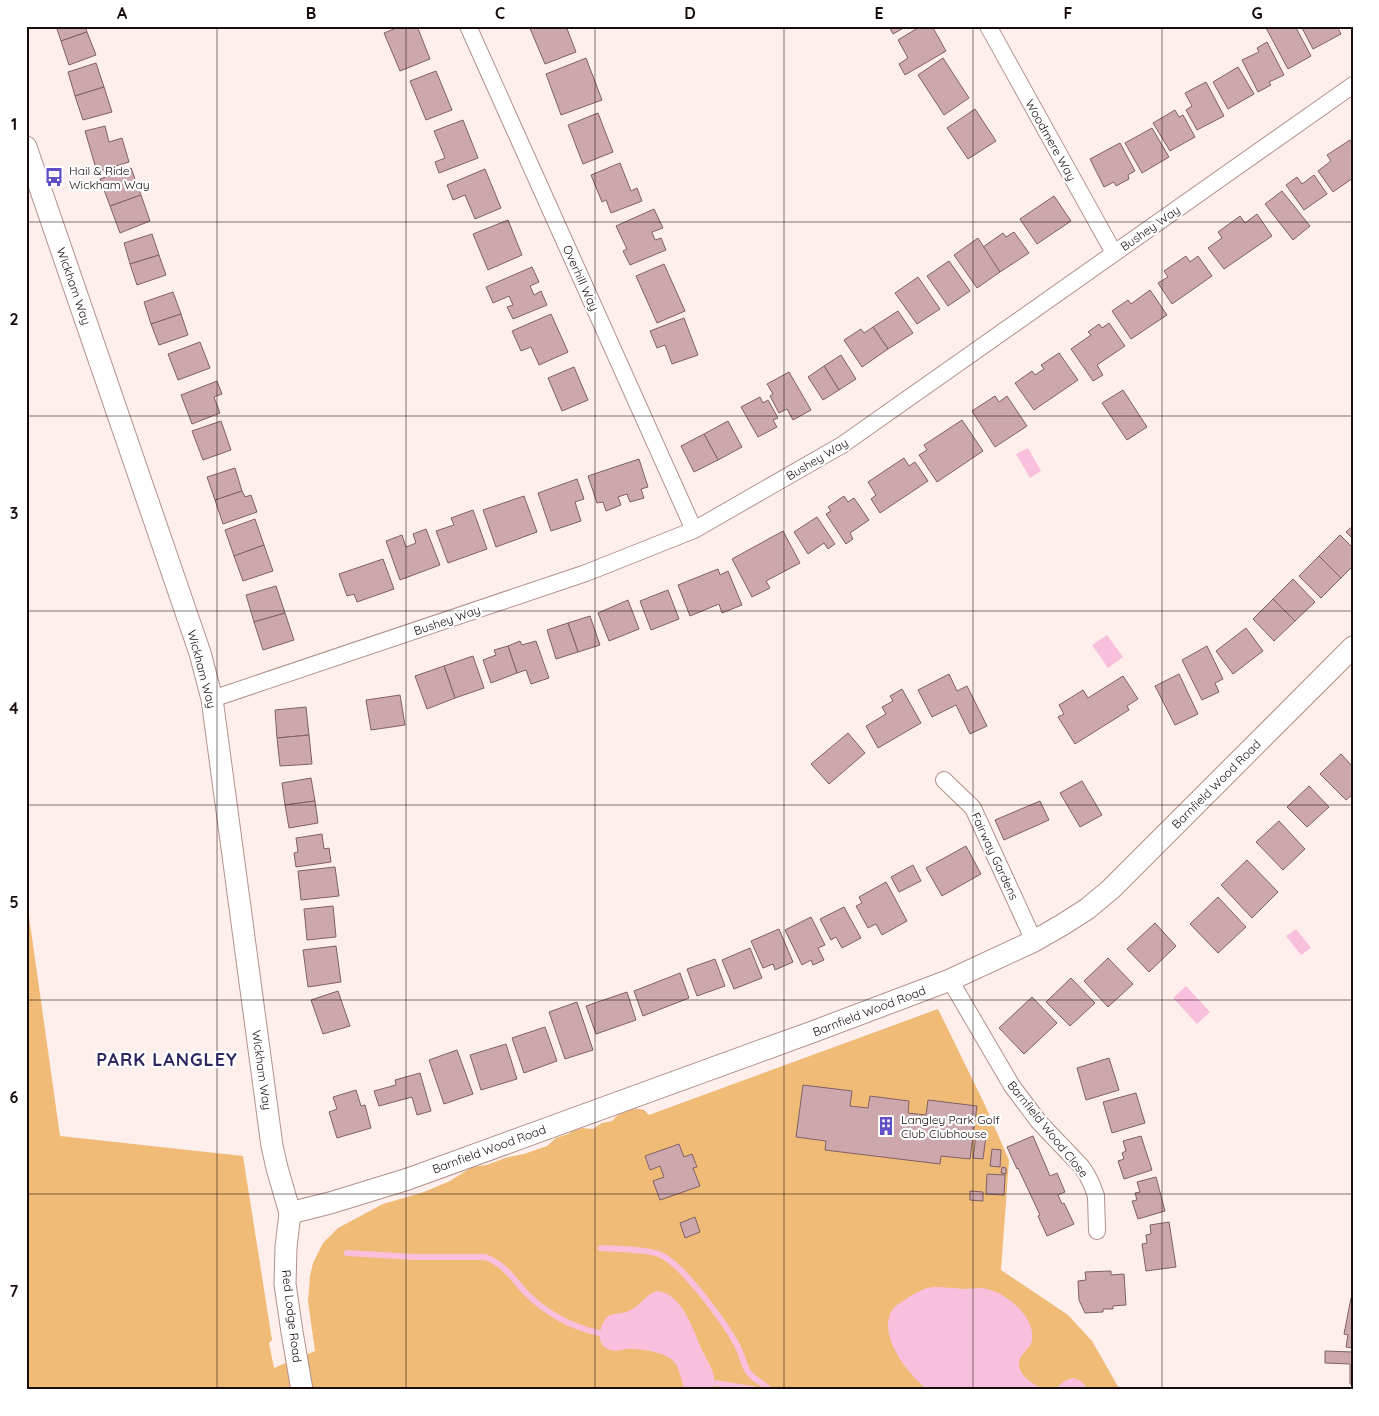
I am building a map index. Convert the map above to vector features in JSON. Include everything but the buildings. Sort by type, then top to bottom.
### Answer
[{"type":"street","name":"Overhill Way","points":[[468,26],[694,530]]},
{"type":"street","name":"Woodmere Way","points":[[988,26],[1114,254]]},
{"type":"street","name":"Bushey Way","points":[[212,699],[586,573],[694,530],[842,445],[1353,85]]},
{"type":"street","name":"Wickham Way","points":[[26,147],[200,653],[212,699],[272,1146],[290,1213]]},
{"type":"street","name":"Barnfield Wood Road","points":[[290,1213],[408,1179],[824,1028],[950,980],[1034,941],[1087,908],[1111,888],[1353,647]]},
{"type":"street","name":"Fairway Gardens","points":[[944,780],[972,808],[1034,941]]},
{"type":"street","name":"Barnfield Wood Close","points":[[950,980],[1001,1069],[1025,1104],[1087,1175],[1096,1196],[1097,1231]]},
{"type":"street","name":"Red Lodge Road","points":[[290,1213],[285,1284],[302,1390]]},
{"type":"shaded area","points":[[1028,448],[1041,471],[1030,478],[1016,454]]},
{"type":"shaded area","points":[[1107,635],[1123,657],[1108,668],[1092,645]]},
{"type":"shaded area","points":[[26,895],[60,1136],[243,1156],[272,1340],[269,1343],[274,1368],[315,1351],[308,1301],[310,1276],[313,1263],[323,1243],[338,1228],[383,1204],[424,1192],[450,1181],[472,1167],[487,1165],[547,1146],[556,1138],[568,1134],[574,1129],[593,1129],[602,1123],[612,1121],[620,1113],[633,1108],[644,1110],[649,1115],[938,1009],[984,1103],[1009,1160],[1001,1270],[1068,1315],[1092,1341],[1120,1390],[26,1390]]},
{"type":"shaded area","points":[[1296,929],[1311,948],[1301,955],[1286,936]]},
{"type":"shaded area","points":[[1186,986],[1210,1012],[1197,1024],[1173,998]]},
{"type":"shaded area","points":[[934,1287],[987,1289],[995,1291],[1011,1301],[1025,1315],[1032,1332],[1031,1343],[1019,1362],[1020,1370],[1030,1381],[1047,1390],[928,1390],[920,1383],[904,1365],[891,1341],[888,1330],[889,1319],[893,1309],[899,1304],[918,1292]]},
{"type":"shaded area","points":[[657,1291],[674,1299],[691,1323],[712,1370],[714,1385],[712,1390],[685,1390],[677,1366],[671,1359],[662,1354],[637,1349],[613,1351],[602,1344],[600,1335],[602,1325],[608,1316],[631,1310]]},
{"type":"shaded area","points":[[1073,1378],[1082,1382],[1088,1390],[1051,1390],[1066,1380]]},
{"type":"waterway","points":[[601,1248],[656,1253],[670,1261],[692,1282],[723,1323],[737,1345],[749,1373],[770,1390]]},
{"type":"waterway","points":[[347,1253],[415,1257],[485,1257],[503,1267],[525,1292],[541,1306],[569,1323],[599,1333]]},
{"type":"waterway","points":[[715,1383],[758,1390]]},
{"type":"place","name":"Hail & Ride Wickham Way","points":[[54,177]]},
{"type":"place","name":"Langley Park Golf Club Clubhouse","points":[[886,1126]]},
{"type":"district","name":"PARK LANGLEY","points":[[167,1059]]}]
